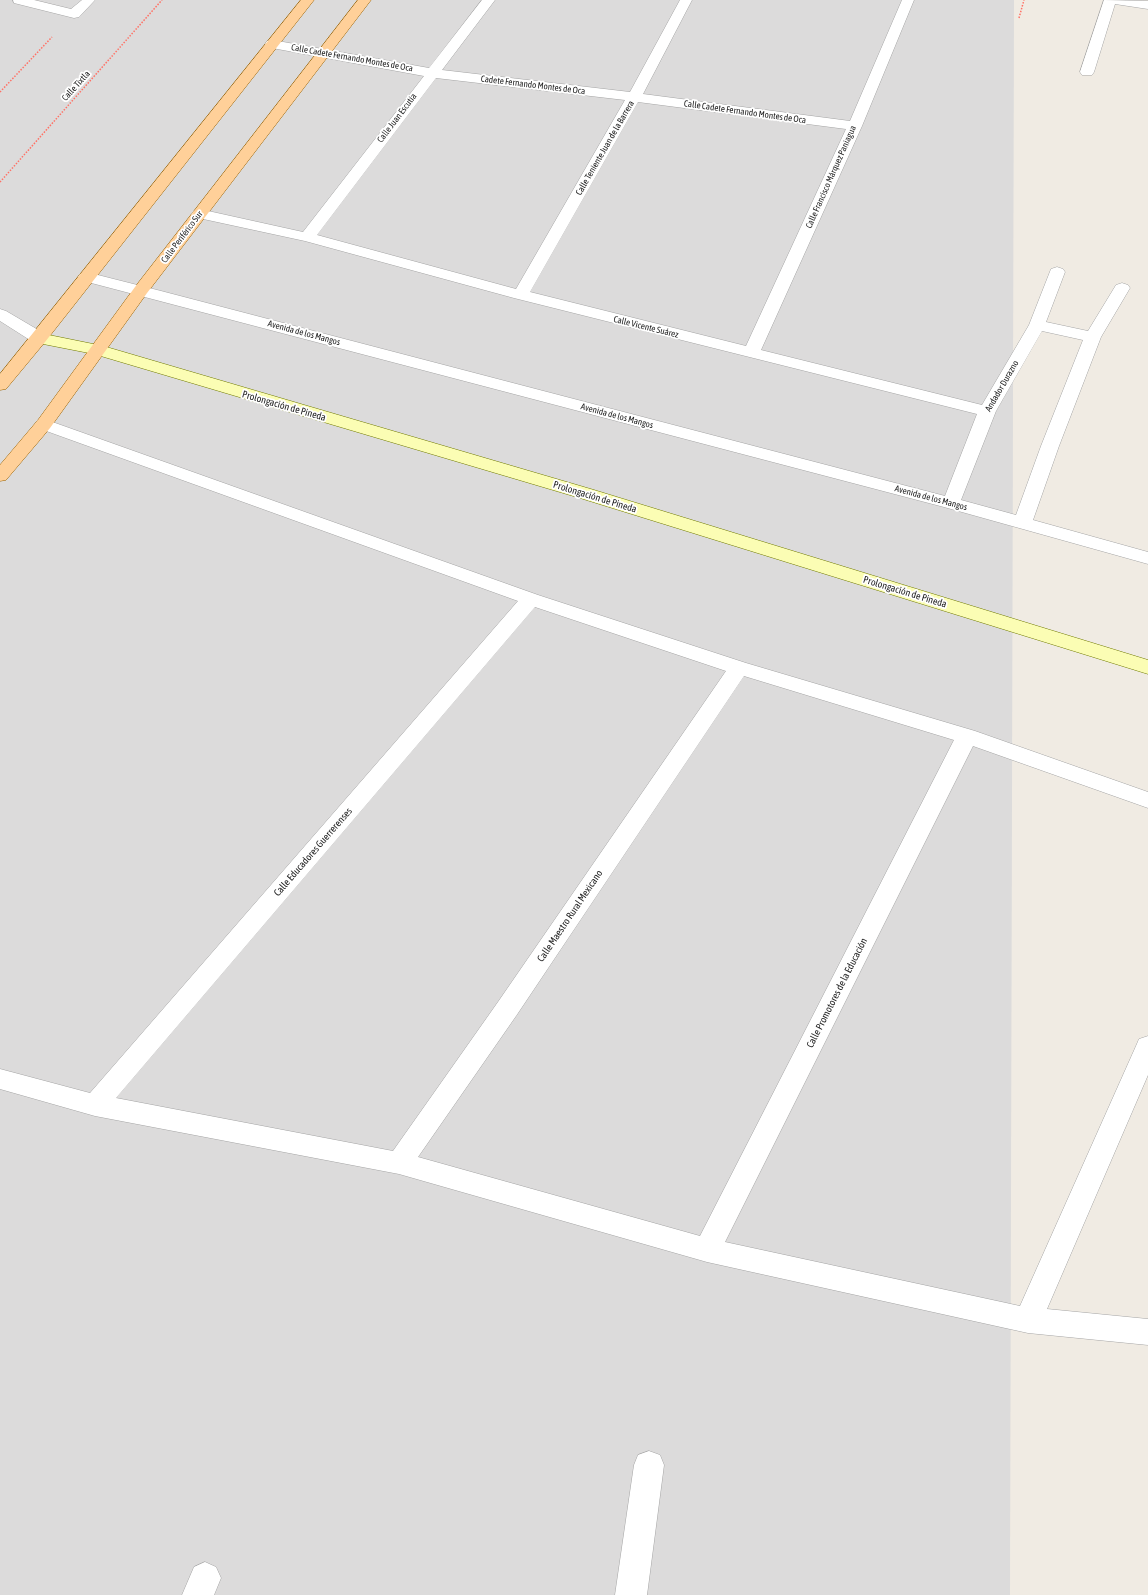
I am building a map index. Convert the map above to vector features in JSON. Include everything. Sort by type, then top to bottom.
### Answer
[{"type":"main road","points":[[0,384],[39,338],[86,277],[308,0]]},
{"type":"main road","name":"Calle Periférico Sur","points":[[0,476],[44,424],[141,290],[365,0]]},
{"type":"street","points":[[19,0],[74,14],[89,0]]},
{"type":"street","name":"Calle Juan Escutia","points":[[307,237],[489,0]]},
{"type":"street","name":"Calle Teniente Juan de la Barrera","points":[[520,295],[634,97],[686,0]]},
{"type":"street","name":"Calle Francisco Márquez Paniagua","points":[[751,353],[855,126],[908,0]]},
{"type":"street","points":[[1087,72],[1110,0]]},
{"type":"street","points":[[1116,0],[1148,5]]},
{"type":"street","name":"Calle Cadete Fernando Montes de Oca","points":[[272,44],[432,73]]},
{"type":"street","name":"Cadete Fernando Montes de Oca","points":[[432,73],[634,97]]},
{"type":"street","name":"Calle Cadete Fernando Montes de Oca","points":[[634,97],[855,126]]},
{"type":"street","name":"Calle Vicente Suárez","points":[[199,214],[307,237],[520,295],[987,411]]},
{"type":"street","name":"Andador Durazno","points":[[951,503],[987,411],[1037,325],[1057,272]]},
{"type":"street","name":"Avenida de los Mangos","points":[[86,277],[141,290],[951,503],[1148,558]]},
{"type":"street","points":[[1023,523],[1050,446],[1093,337],[1122,288]]},
{"type":"street","points":[[0,314],[39,338]]},
{"type":"street","points":[[1037,325],[1093,337]]},
{"type":"street","name":"Prolongación de Pineda","points":[[39,338],[97,350],[587,494],[1148,668]]},
{"type":"street","points":[[44,424],[531,599],[739,668],[967,736],[1148,800]]},
{"type":"street","name":"Calle Educadores Guerrerenses","points":[[95,1105],[531,599]]},
{"type":"street","name":"Calle Maestro Rural Mexicano","points":[[399,1163],[739,668]]},
{"type":"street","name":"Calle Promotores de la Educación","points":[[707,1250],[967,736]]},
{"type":"street","points":[[1028,1320],[1148,1046]]},
{"type":"street","points":[[0,1079],[95,1105],[399,1163],[707,1250],[1028,1320],[1148,1332]]},
{"type":"street","points":[[631,1595],[649,1466]]},
{"type":"path","name":"Calle Tixtla","points":[[0,182],[162,0]]},
{"type":"path","points":[[1019,18],[1024,0]]},
{"type":"path","points":[[0,92],[74,14]]},
{"type":"shaded area","points":[[0,0],[1014,0],[1010,1595],[0,1595]]}]
